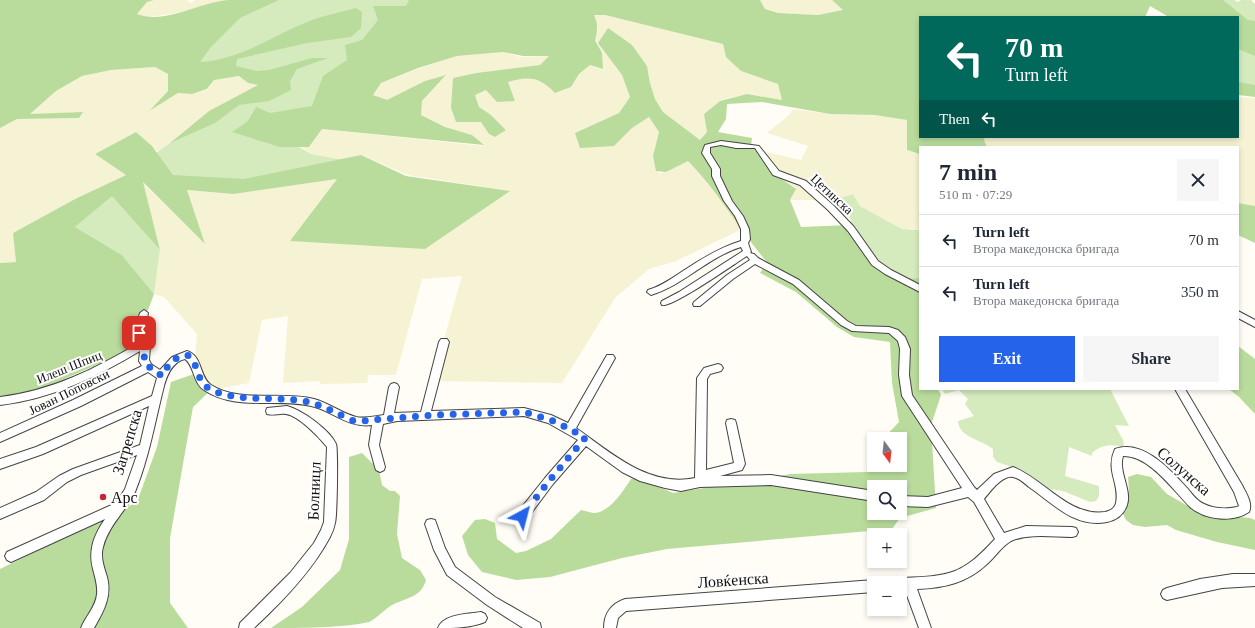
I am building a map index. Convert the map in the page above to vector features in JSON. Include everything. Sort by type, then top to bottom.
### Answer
[{"type":"street","name":"Цетинска","points":[[745,248],[746,229],[728,201],[716,176],[716,169],[706,153],[707,146],[714,143],[727,142],[733,145],[757,147],[776,173],[803,183],[831,208],[851,230],[874,263],[919,288]]},
{"type":"street","points":[[651,292],[662,289],[713,256],[734,246],[745,248],[755,260],[796,282],[844,323],[855,329],[889,330],[895,332],[902,339],[905,349],[904,375],[907,396],[974,495],[1008,537]]},
{"type":"street","points":[[665,303],[682,294],[745,248]]},
{"type":"street","points":[[697,304],[730,276],[755,260]]},
{"type":"street","points":[[144,313],[139,333],[144,344],[144,361],[148,366],[162,376],[168,364],[177,358],[187,355],[192,360],[202,383],[216,392],[248,398],[297,400],[315,403],[354,421],[425,416],[524,412],[551,420],[570,429],[585,438],[626,469],[640,476],[665,483],[681,486],[738,467],[740,464],[730,423]]},
{"type":"street","points":[[1239,315],[1255,324]]},
{"type":"street","points":[[425,416],[444,342]]},
{"type":"street","name":"Илеш Шпиц","points":[[0,401],[21,398],[54,388],[104,367],[144,344]]},
{"type":"street","points":[[570,429],[610,358]]},
{"type":"street","name":"Јован Поповски","points":[[0,438],[77,403],[148,366]]},
{"type":"street","points":[[700,479],[702,378],[707,371],[718,368]]},
{"type":"street","name":"Загрепска","points":[[87,628],[103,596],[96,557],[97,548],[103,534],[129,492],[144,448],[162,376]]},
{"type":"street","points":[[380,467],[374,445],[394,387]]},
{"type":"street","name":"Солунска","points":[[974,495],[986,488],[1001,475],[1013,472],[1023,477],[1057,503],[1078,513],[1097,518],[1110,516],[1117,512],[1122,504],[1122,494],[1116,461],[1118,452],[1124,451],[1143,456],[1164,473],[1198,506],[1221,514],[1241,511],[1245,508],[1238,489],[1181,390]]},
{"type":"street","points":[[0,464],[39,451],[157,398]]},
{"type":"street","name":"Болницл","points":[[245,628],[262,612],[306,563],[329,530],[330,522],[332,446],[325,436],[298,414],[288,409],[271,411]]},
{"type":"street","points":[[522,516],[585,438]]},
{"type":"street","points":[[0,514],[40,496],[63,479],[77,472],[144,448]]},
{"type":"street","points":[[700,479],[771,480],[867,495]]},
{"type":"street","points":[[907,502],[937,502],[974,495]]},
{"type":"street","points":[[11,556],[120,507]]},
{"type":"street","points":[[431,524],[440,550],[452,571],[491,601],[535,628]]},
{"type":"street","points":[[907,584],[938,581],[961,576],[988,556],[1008,537],[1021,533],[1072,532]]},
{"type":"street","points":[[1167,594],[1219,582],[1244,579],[1255,580]]},
{"type":"street","name":"Ловќенска","points":[[610,628],[612,614],[625,605],[867,587]]},
{"type":"street","points":[[907,590],[925,628]]},
{"type":"street","points":[[444,628],[450,624],[481,618]]},
{"type":"shaded area","points":[[154,0],[187,0],[191,3],[195,0],[227,0],[172,14],[147,17],[137,14],[147,2]]},
{"type":"shaded area","points":[[760,0],[832,0],[844,10],[818,15],[778,13],[765,9]]},
{"type":"shaded area","points":[[594,15],[605,15],[723,44],[726,57],[741,71],[778,84],[783,100],[747,94],[721,100],[704,114],[707,132],[700,140],[663,112],[655,99],[647,66],[608,28],[598,43],[595,39],[598,30]]},
{"type":"shaded area","points":[[598,43],[622,75],[630,97],[619,113],[575,133],[614,146],[632,128],[649,117],[659,132],[653,156],[659,174],[688,161],[705,178],[742,229],[676,261],[649,269],[615,298],[562,383],[432,381],[462,276],[422,279],[396,375],[369,375],[367,383],[320,384],[319,381],[283,383],[288,316],[262,320],[249,383],[211,390],[194,374],[197,334],[164,297],[154,294],[160,250],[142,182],[204,243],[187,190],[233,194],[338,179],[291,241],[510,191],[408,175],[361,155],[342,160],[311,154],[300,146],[309,147],[322,129],[483,146],[472,135],[445,127],[420,115],[422,101],[446,76],[386,101],[373,95],[381,83],[414,70],[457,56],[503,52],[520,57],[550,56],[540,65],[476,73],[453,78],[489,134],[495,137],[506,130],[491,115],[479,107],[475,95],[486,90],[515,101],[508,82],[523,77],[544,82],[557,93],[571,87],[579,74],[590,65],[603,69]]},
{"type":"shaded area","points":[[155,67],[168,74],[168,91],[149,110],[178,93],[192,94],[207,90],[214,80],[239,76],[248,83],[258,85],[209,111],[158,152],[136,132],[95,154],[126,175],[75,199],[13,233],[16,262],[0,263],[0,128],[17,119],[79,118],[82,112],[29,115],[56,91],[82,76],[110,70]]},
{"type":"shaded area","points":[[1239,97],[1255,98],[1255,206],[1239,203],[1239,146],[987,146],[985,138],[1239,138]]},
{"type":"shaded area","points":[[793,109],[830,114],[875,115],[908,120],[907,150],[919,154],[919,229],[902,229],[860,206],[853,194],[834,200],[790,200],[796,189],[783,180],[761,151],[801,160],[808,146],[767,133],[790,114]]},
{"type":"green space","points":[[0,0],[154,0],[147,2],[137,14],[148,17],[159,17],[228,0],[279,0],[240,18],[211,47],[200,62],[230,57],[244,52],[317,18],[356,8],[362,12],[361,28],[351,37],[307,43],[237,59],[236,66],[257,71],[269,70],[312,58],[328,58],[297,69],[290,81],[291,90],[269,101],[239,105],[215,123],[170,143],[209,111],[258,85],[248,83],[239,76],[214,80],[207,89],[192,94],[178,93],[149,111],[168,91],[168,74],[155,67],[111,70],[82,76],[56,91],[30,114],[83,112],[79,118],[17,119],[0,128]]},
{"type":"green space","points":[[272,0],[434,0],[289,141],[311,154],[349,161],[236,183],[165,175],[151,157],[179,136],[231,106],[278,91],[238,71],[199,62],[230,22]]},
{"type":"green space","points":[[409,0],[760,0],[765,9],[778,13],[818,15],[843,10],[832,0],[1223,0],[1248,20],[1255,21],[1255,56],[1239,49],[1239,16],[1167,16],[1150,6],[1145,16],[919,16],[919,138],[985,138],[987,146],[919,146],[919,154],[907,150],[907,120],[875,115],[830,114],[762,102],[727,104],[726,119],[718,132],[752,138],[751,146],[761,151],[783,180],[796,189],[790,200],[801,227],[850,225],[873,264],[894,279],[919,278],[919,390],[938,390],[941,395],[931,425],[936,508],[907,516],[907,480],[867,480],[867,520],[899,520],[893,528],[867,528],[867,531],[667,549],[622,558],[550,577],[516,580],[482,572],[468,555],[462,536],[475,520],[485,519],[495,523],[497,539],[516,553],[526,551],[551,539],[581,510],[593,513],[605,509],[615,500],[631,479],[640,479],[673,493],[791,474],[907,472],[907,432],[890,432],[899,422],[892,383],[890,342],[854,337],[837,327],[796,292],[760,273],[767,262],[709,185],[688,161],[666,172],[656,171],[653,156],[659,132],[649,117],[632,128],[614,146],[580,148],[575,133],[619,113],[630,97],[622,75],[598,43],[608,28],[632,45],[647,66],[655,99],[663,112],[700,140],[707,132],[704,114],[720,101],[747,94],[782,100],[778,84],[741,71],[726,57],[723,44],[605,15],[594,15],[597,27],[595,40],[602,53],[603,69],[590,65],[579,74],[571,87],[555,93],[539,81],[533,79],[522,79],[508,82],[515,101],[497,102],[486,90],[475,95],[479,107],[491,115],[506,130],[495,137],[489,134],[481,122],[456,122],[451,108],[453,78],[476,73],[540,65],[549,56],[523,56],[503,52],[457,56],[418,68],[381,83],[373,95],[387,100],[425,81],[446,75],[422,101],[421,115],[445,127],[472,135],[484,145],[322,129],[309,147],[280,147],[232,132],[248,121],[256,107],[270,113],[312,106],[323,76],[347,60],[345,45],[362,40],[378,20],[373,6],[406,6]]},
{"type":"green space","points":[[1144,0],[1234,0],[1238,2],[1241,0],[1251,0],[1255,4],[1255,90],[1239,86],[1239,16]]},
{"type":"green space","points":[[1239,82],[1255,85],[1255,97],[1239,95]]},
{"type":"green space","points":[[136,132],[152,146],[173,175],[244,179],[361,155],[406,176],[510,191],[425,249],[290,241],[337,179],[233,194],[187,190],[205,244],[143,182],[160,250],[112,196],[75,227],[122,255],[154,294],[138,337],[124,353],[48,386],[12,395],[0,396],[0,263],[16,262],[13,233],[75,199],[126,175],[95,154]]},
{"type":"green space","points":[[853,194],[860,206],[902,229],[919,230],[919,278],[894,280],[873,264],[850,225],[851,220],[834,200]]},
{"type":"green space","points":[[112,195],[160,250],[154,294],[122,255],[75,227]]},
{"type":"green space","points":[[1239,203],[1255,206],[1255,243],[1239,235]]},
{"type":"green space","points":[[1239,347],[1255,359],[1255,414],[1230,390],[1239,390]]},
{"type":"green space","points":[[194,374],[211,390],[193,407],[170,538],[170,603],[188,628],[0,628],[0,569],[137,502],[157,447],[171,382]]},
{"type":"green space","points":[[943,390],[959,390],[945,394]]},
{"type":"green space","points":[[959,390],[1111,390],[1129,426],[1115,425],[1123,440],[1124,447],[1115,445],[1103,446],[1092,453],[1092,456],[1069,447],[1065,476],[1099,486],[1099,496],[1096,501],[1090,502],[1063,491],[1044,488],[1012,467],[997,462],[993,457],[993,449],[967,435],[959,427],[958,421],[974,416],[965,404],[968,399]]},
{"type":"green space","points":[[362,453],[379,470],[382,485],[390,491],[395,491],[400,496],[397,534],[402,558],[420,570],[426,580],[424,586],[414,596],[391,606],[369,622],[334,627],[271,628],[302,607],[340,570],[349,539],[349,457]]},
{"type":"green space","points":[[1137,474],[1151,477],[1167,494],[1200,513],[1250,518],[1255,520],[1255,550],[1217,542],[1176,530],[1167,525],[1145,527],[1133,525],[1126,520],[1122,512],[1128,500],[1128,477]]},
{"type":"place","name":"Арс","points":[[103,497]]},
{"type":"route","points":[[139,333],[145,347],[144,361],[148,366],[162,376],[168,364],[177,358],[187,355],[192,360],[202,383],[206,387],[225,395],[248,398],[297,400],[315,403],[354,421],[433,415],[524,412],[551,420],[585,438],[522,516]]}]
